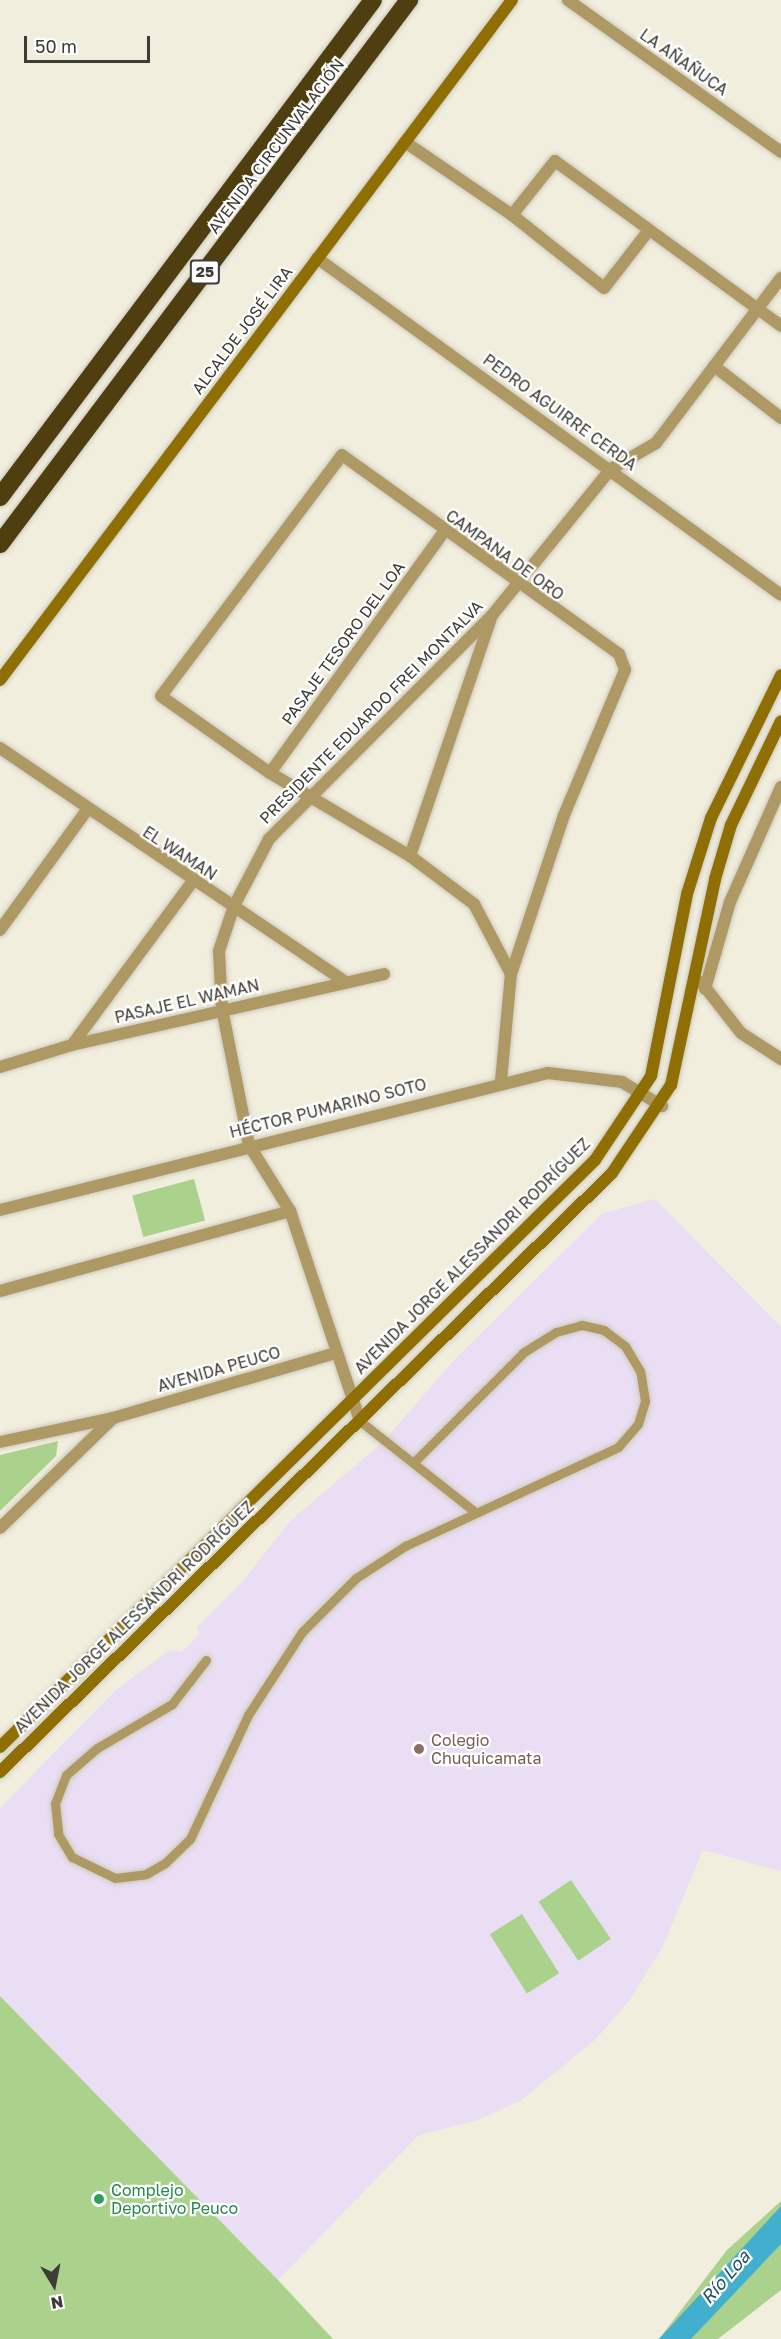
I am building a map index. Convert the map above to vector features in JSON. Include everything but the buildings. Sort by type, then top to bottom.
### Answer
[{"type":"highway","name":"AVENIDA CIRCUNVALACIÓN","points":[[0,497],[373,0]]},
{"type":"highway","name":"AVENIDA CIRCUNVALACIÓN","points":[[0,544],[410,0]]},
{"type":"street","name":"ALCALDE JOSÉ LIRA","points":[[0,680],[512,0]]},
{"type":"street","name":"LA AÑAÑUCA","points":[[568,0],[781,152]]},
{"type":"street","points":[[405,142],[512,215],[604,288],[649,230]]},
{"type":"street","points":[[512,215],[555,161],[781,326]]},
{"type":"street","name":"PEDRO AGUIRRE CERDA","points":[[317,258],[611,469],[781,595]]},
{"type":"street","name":"PRESIDENTE EDUARDO FREI MONTALVA","points":[[360,1421],[356,1395],[335,1353],[290,1211],[249,1145],[222,1009],[219,951],[234,906],[269,839],[307,796],[493,614],[611,469],[656,443],[781,278]]},
{"type":"street","points":[[714,366],[781,418]]},
{"type":"street","name":"CAMPANA DE ORO","points":[[270,773],[161,696],[342,455],[444,532],[619,654],[625,670],[564,815],[511,974],[501,1081]]},
{"type":"street","name":"PASAJE TESORO DEL LOA","points":[[270,773],[444,532]]},
{"type":"street","points":[[410,856],[493,614]]},
{"type":"street","name":"AVENIDA JORGE ALESSANDRI RODRÍGUEZ","points":[[0,1747],[595,1160],[651,1076],[687,894],[711,818],[781,675]]},
{"type":"street","name":"AVENIDA JORGE ALESSANDRI RODRÍGUEZ","points":[[0,1773],[157,1615],[360,1421],[612,1173],[662,1106],[697,972],[731,825],[781,721]]},
{"type":"street","name":"EL WAMAN","points":[[0,748],[86,811],[192,882],[234,906],[345,982]]},
{"type":"street","points":[[270,773],[410,856],[474,904],[511,974]]},
{"type":"street","points":[[705,989],[737,882],[781,787]]},
{"type":"street","points":[[0,930],[86,811]]},
{"type":"street","points":[[72,1045],[192,882]]},
{"type":"street","points":[[697,972],[705,989],[741,1033],[781,1059]]},
{"type":"street","name":"PASAJE EL WAMAN","points":[[0,1067],[72,1045],[222,1009],[384,974]]},
{"type":"street","name":"HÉCTOR PUMARINO SOTO","points":[[0,1210],[501,1081],[548,1072],[643,1090],[662,1106]]},
{"type":"street","points":[[0,1291],[290,1211]]},
{"type":"street","name":"AVENIDA PEUCO","points":[[0,1442],[113,1418],[335,1353]]},
{"type":"street","name":"AVENIDA PEUCO","points":[[0,1528],[113,1418]]},
{"type":"lane","points":[[206,1660],[172,1704],[97,1748],[66,1775],[55,1803],[58,1834],[72,1857],[115,1878],[146,1874],[165,1863],[190,1839],[248,1714],[302,1632],[356,1578],[474,1511],[587,1466],[618,1447],[638,1424],[645,1401],[640,1371],[625,1346],[604,1330],[582,1325],[556,1332],[523,1353],[414,1462]]},
{"type":"lane","points":[[360,1421],[474,1511]]},
{"type":"lane","points":[[144,1604],[157,1615]]},
{"type":"shaded area","name":"Colegio Chuquicamata","points":[[655,1199],[781,1327],[781,1871],[703,1850],[662,1948],[629,2001],[596,2039],[520,2101],[475,2121],[419,2135],[278,2280],[0,1996],[0,1808],[116,1690],[170,1650],[181,1652],[191,1643],[200,1634],[196,1628],[244,1580],[290,1521],[382,1443],[455,1359],[603,1213]]},
{"type":"green space","points":[[194,1179],[205,1221],[143,1237],[132,1196]]},
{"type":"green space","points":[[58,1441],[56,1456],[0,1511],[0,1455]]},
{"type":"green space","points":[[571,1880],[611,1939],[578,1961],[539,1902]]},
{"type":"green space","points":[[522,1914],[559,1973],[527,1994],[490,1934]]},
{"type":"green space","name":"Complejo Deportivo Peuco","points":[[0,1996],[278,2280],[333,2339],[0,2339]]},
{"type":"green space","points":[[781,2201],[781,2290],[718,2339],[659,2339],[727,2250]]},
{"type":"water","name":"Río Loa","points":[[781,2206],[781,2244],[691,2339],[659,2339]]},
{"type":"place","name":"Colegio Chuquicamata","points":[[419,1749]]},
{"type":"place","name":"Complejo Deportivo Peuco","points":[[99,2199]]}]
